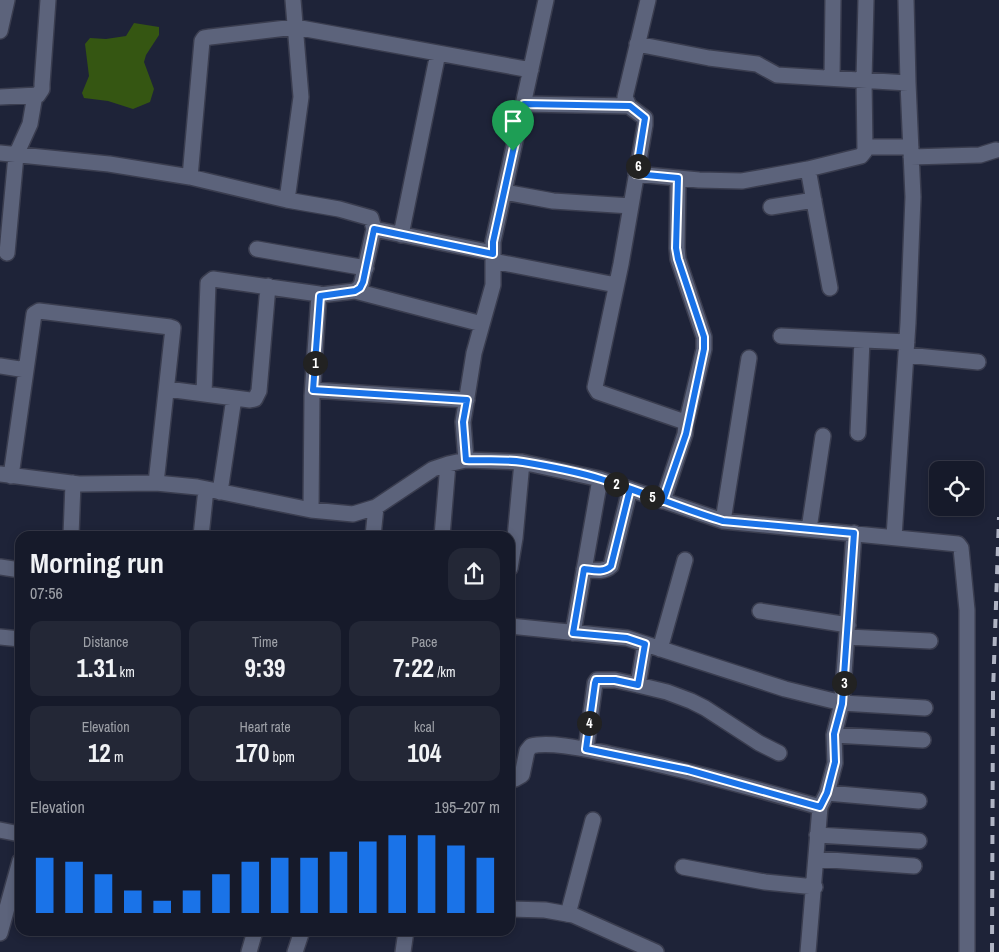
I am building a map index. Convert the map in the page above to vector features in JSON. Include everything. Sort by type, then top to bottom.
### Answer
[{"type":"street","points":[[0,31],[7,0]]},
{"type":"street","points":[[0,97],[35,95],[40,93],[42,89],[48,0]]},
{"type":"street","points":[[287,200],[301,97],[293,0]]},
{"type":"street","points":[[466,460],[463,422],[474,353],[493,285],[493,242],[546,0]]},
{"type":"street","points":[[648,0],[625,97],[630,106],[645,120],[631,206],[596,379],[596,390],[685,422],[686,425]]},
{"type":"street","points":[[832,78],[833,0]]},
{"type":"street","points":[[636,174],[742,181],[808,170],[864,154],[866,0]]},
{"type":"street","points":[[894,537],[913,197],[906,0]]},
{"type":"street","points":[[190,177],[202,41],[204,38],[295,28],[531,70]]},
{"type":"street","points":[[637,44],[709,58],[757,64],[777,75],[908,83]]},
{"type":"street","points":[[401,235],[438,53]]},
{"type":"street","points":[[8,253],[16,155],[30,124],[35,95]]},
{"type":"street","points":[[524,104],[630,106]]},
{"type":"street","points":[[865,147],[911,152],[980,155],[996,150]]},
{"type":"street","points":[[0,153],[109,164],[190,177],[287,200],[364,215],[371,218],[374,229],[362,286],[355,291]]},
{"type":"street","points":[[808,170],[830,288]]},
{"type":"street","points":[[663,501],[686,434],[686,425],[704,349],[704,337],[676,248],[678,178]]},
{"type":"street","points":[[504,192],[553,200],[631,206]]},
{"type":"street","points":[[770,207],[814,200]]},
{"type":"street","points":[[374,229],[616,285]]},
{"type":"street","points":[[257,249],[366,268]]},
{"type":"street","points":[[204,394],[208,282],[213,279],[317,293],[320,296],[355,291],[482,324]]},
{"type":"street","points":[[167,389],[250,400],[255,399],[258,394],[268,286]]},
{"type":"street","points":[[310,510],[313,390],[320,296]]},
{"type":"street","points":[[156,483],[173,328],[170,326],[37,311],[34,314],[26,370],[3,476],[106,485],[156,483],[213,491],[310,510],[353,514],[376,507],[433,469],[448,464],[466,460],[522,462],[600,479],[723,521],[956,544],[961,548],[967,610],[967,952]]},
{"type":"street","points":[[781,336],[862,340],[978,362]]},
{"type":"street","points":[[858,433],[862,340]]},
{"type":"street","points":[[723,521],[749,358]]},
{"type":"street","points":[[0,366],[26,370]]},
{"type":"street","points":[[313,390],[467,400]]},
{"type":"street","points":[[202,531],[234,398]]},
{"type":"street","points":[[809,529],[823,436]]},
{"type":"street","points":[[515,538],[522,462]]},
{"type":"street","points":[[442,531],[448,464]]},
{"type":"street","points":[[573,633],[600,479]]},
{"type":"street","points":[[70,531],[73,483]]},
{"type":"street","points":[[584,569],[600,571],[611,566],[630,489]]},
{"type":"street","points":[[374,531],[376,507]]},
{"type":"street","points":[[808,952],[815,886],[817,835],[823,800],[835,762],[834,734],[842,704],[854,533]]},
{"type":"street","points":[[660,649],[685,560]]},
{"type":"street","points":[[0,567],[15,569]]},
{"type":"street","points":[[760,611],[848,631],[930,641]]},
{"type":"street","points":[[515,627],[627,638],[785,689],[842,704],[925,708]]},
{"type":"street","points":[[0,637],[15,639]]},
{"type":"street","points":[[638,685],[645,644]]},
{"type":"street","points":[[586,749],[596,680],[615,680],[667,692],[691,701],[779,753]]},
{"type":"street","points":[[834,734],[923,740]]},
{"type":"street","points":[[515,779],[522,775],[527,751],[531,746],[545,745],[586,749],[823,800],[919,801]]},
{"type":"street","points":[[568,914],[593,820]]},
{"type":"street","points":[[0,830],[15,833]]},
{"type":"street","points":[[817,835],[919,841]]},
{"type":"street","points":[[816,859],[914,866]]},
{"type":"street","points":[[683,867],[765,882],[815,886]]},
{"type":"street","points":[[0,933],[15,879]]},
{"type":"street","points":[[515,909],[545,910],[582,918],[633,947],[656,952]]},
{"type":"street","points":[[249,952],[253,936]]},
{"type":"street","points":[[295,952],[300,936]]},
{"type":"street","points":[[403,952],[405,936]]},
{"type":"green space","points":[[134,23],[159,27],[159,35],[146,55],[144,62],[154,89],[150,102],[133,109],[108,101],[84,98],[82,93],[89,76],[85,44],[90,38],[106,39],[126,36]]},
{"type":"railway","points":[[992,952],[993,692],[999,517]]},
{"type":"route","points":[[513,151],[493,242],[493,254],[374,229],[362,286],[355,291],[320,296],[313,390],[467,400],[463,422],[466,460],[522,462],[600,479],[630,489],[663,501],[712,518],[723,521],[854,533],[842,704],[834,734],[835,762],[827,793],[820,807],[688,770],[586,749],[596,680],[615,680],[638,685],[645,644],[627,638],[573,633],[584,569],[600,571],[611,566],[630,489],[663,501],[686,434],[686,425],[704,349],[704,337],[681,270],[676,248],[678,178],[636,174],[645,118],[630,106],[524,104],[513,151]]}]
